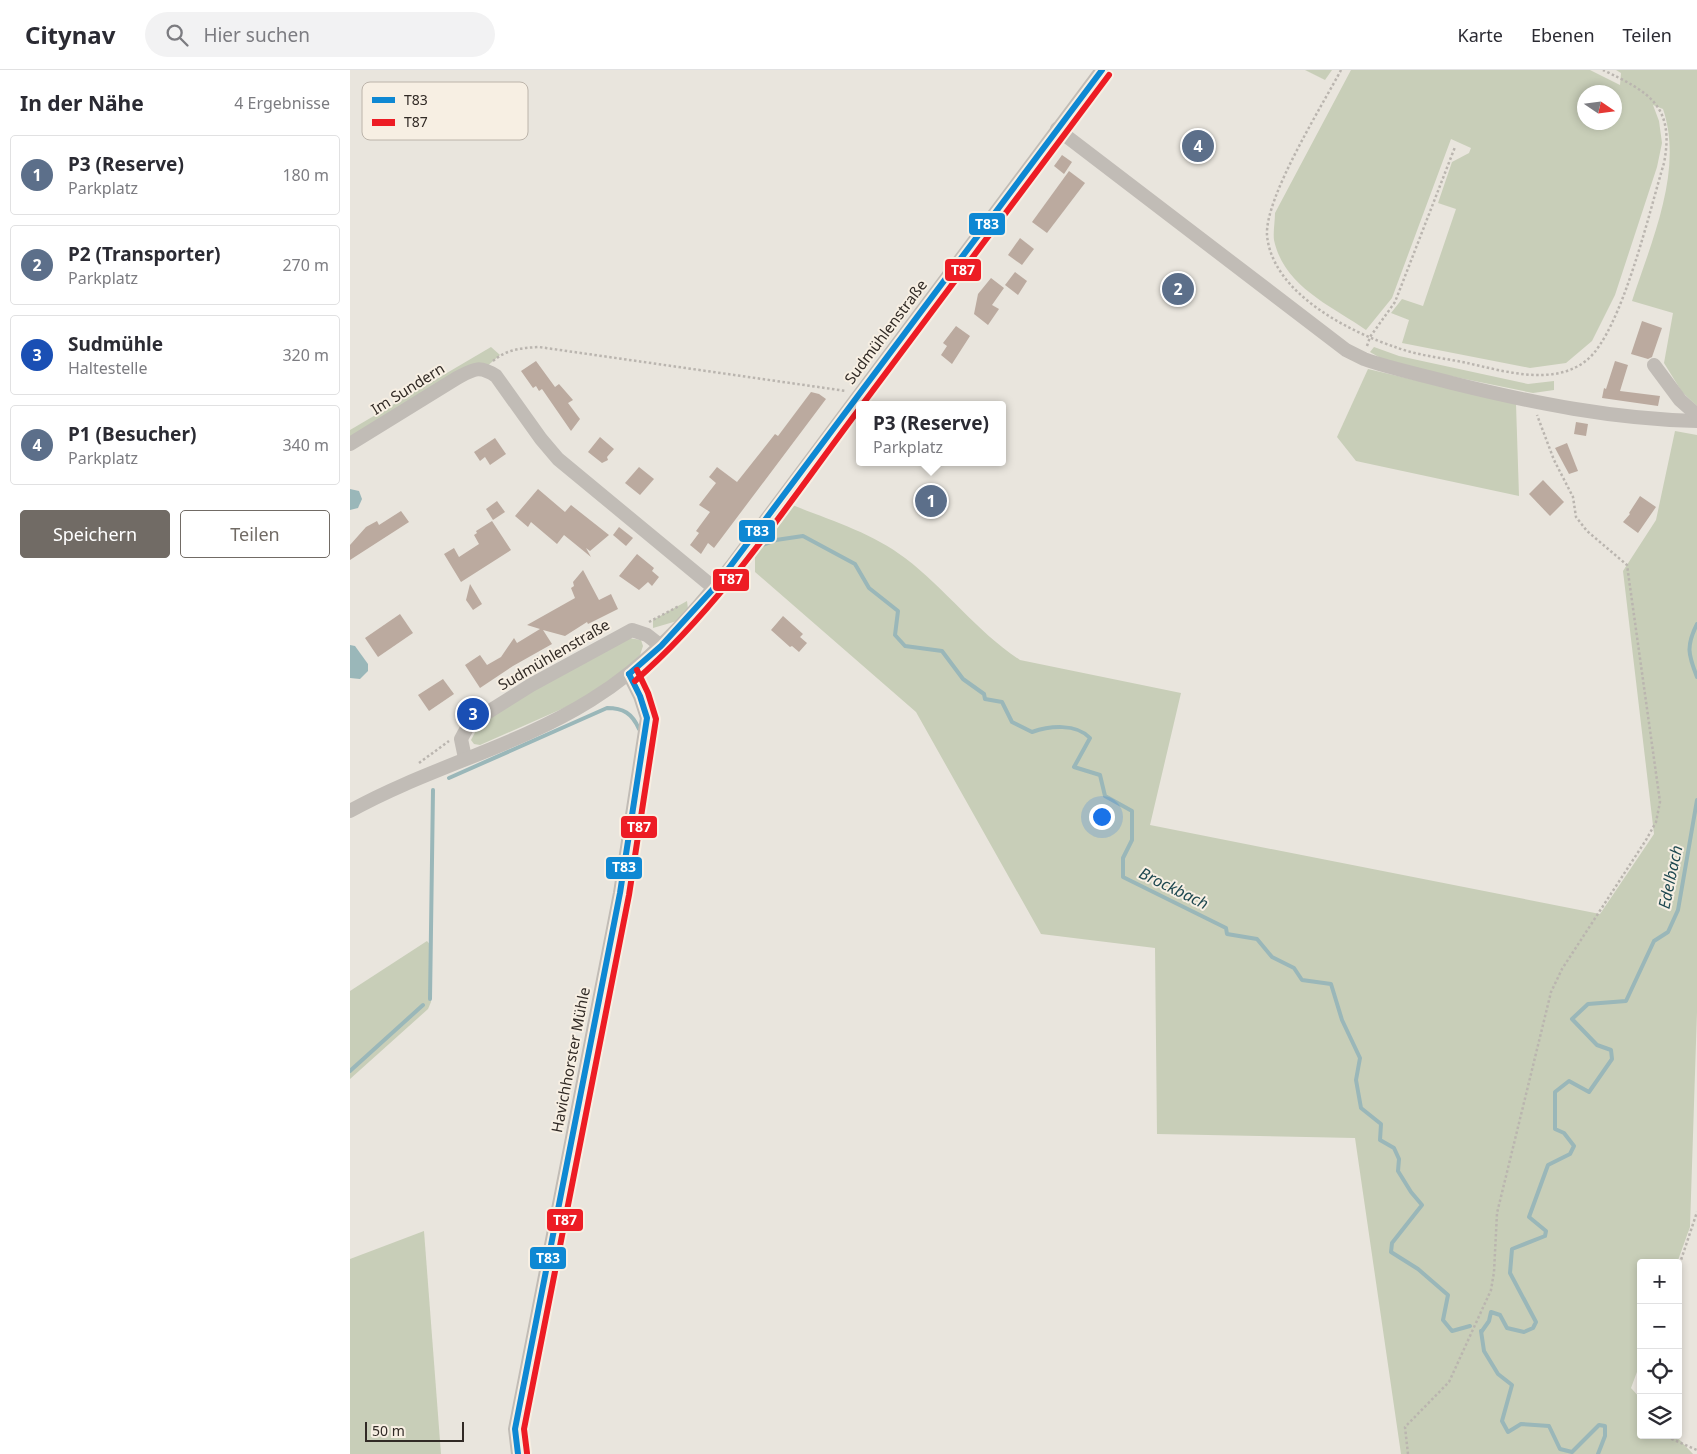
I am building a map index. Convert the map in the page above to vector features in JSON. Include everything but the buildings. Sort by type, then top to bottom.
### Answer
[{"type":"street","name":"Sudmühlenstraße","points":[[350,811],[402,785],[574,710],[629,674],[661,646],[714,588],[1102,70]]},
{"type":"street","points":[[1057,129],[1346,350],[1364,359],[1534,402],[1596,414],[1649,420],[1697,421]]},
{"type":"street","points":[[1654,365],[1680,400],[1697,415]]},
{"type":"street","points":[[485,368],[496,376],[541,439],[558,459],[714,588]]},
{"type":"street","name":"Im Sundern","points":[[350,444],[472,370],[485,368]]},
{"type":"street","name":"Sudmühlenstraße","points":[[468,726],[531,685],[632,630],[647,635],[661,646]]},
{"type":"street","name":"Havichhorster Mühle","points":[[518,1454],[515,1429],[618,902],[647,718],[640,696],[629,674]]},
{"type":"street","points":[[465,758],[461,740],[468,726]]},
{"type":"path","points":[[1342,70],[1280,186],[1270,215],[1267,234],[1271,255],[1280,275],[1300,294],[1336,320],[1370,337],[1400,349],[1526,374],[1553,374],[1574,368],[1597,349],[1609,329],[1623,295],[1664,163],[1668,143],[1665,122],[1655,101],[1603,70]]},
{"type":"path","points":[[1364,359],[1370,337],[1395,302],[1455,147]]},
{"type":"path","points":[[485,368],[500,355],[518,348],[539,347],[844,390],[857,398]]},
{"type":"path","points":[[1408,1454],[1404,1427],[1449,1382],[1491,1290],[1494,1272],[1497,1213],[1551,992],[1562,968],[1646,840],[1656,822],[1660,802],[1627,565],[1587,531],[1576,517],[1573,497],[1554,460],[1534,402]]},
{"type":"path","points":[[632,630],[687,601]]},
{"type":"path","points":[[416,765],[468,726]]},
{"type":"path","points":[[1681,1259],[1697,1212]]},
{"type":"path","points":[[1671,1439],[1697,1450]]},
{"type":"green space","points":[[1305,70],[1332,70],[1325,80]]},
{"type":"green space","points":[[1351,70],[1590,70],[1620,85],[1621,73],[1616,70],[1697,70],[1697,406],[1682,392],[1664,363],[1673,313],[1632,301],[1656,231],[1667,181],[1670,157],[1663,109],[1653,105],[1659,121],[1662,143],[1657,167],[1615,295],[1592,341],[1566,363],[1530,368],[1402,343],[1409,320],[1391,313],[1402,299],[1423,306],[1456,209],[1438,203],[1452,162],[1469,153],[1471,148],[1451,139],[1392,298],[1366,330],[1311,294],[1299,283],[1288,271],[1279,256],[1274,234],[1275,213]]},
{"type":"green space","points":[[491,347],[500,355],[485,368],[350,450],[350,430]]},
{"type":"green space","points":[[1374,347],[1399,356],[1528,384],[1554,381],[1554,390],[1533,393],[1391,364],[1370,352]]},
{"type":"green space","points":[[1368,369],[1516,404],[1519,496],[1356,461],[1337,437]]},
{"type":"green space","points":[[1675,431],[1697,435],[1697,1012],[1690,1227],[1678,1259],[1637,1259],[1637,1372],[1631,1388],[1637,1395],[1637,1439],[1679,1439],[1693,1454],[1401,1454],[1355,1138],[1157,1134],[1155,948],[1041,934],[916,712],[755,572],[755,552],[790,504],[849,527],[892,549],[920,570],[990,637],[1020,660],[1181,693],[1150,825],[1600,914],[1654,834],[1623,571],[1656,520]]},
{"type":"green space","points":[[687,601],[688,609],[677,621],[653,628],[653,620]]},
{"type":"green space","points":[[629,638],[641,640],[643,646],[640,655],[621,673],[573,704],[480,745],[474,744],[471,740],[480,723],[533,690]]},
{"type":"green space","points":[[427,941],[432,947],[431,1002],[428,1009],[350,1079],[350,991]]},
{"type":"green space","points":[[424,1231],[441,1454],[350,1454],[350,1259]]},
{"type":"water","points":[[350,489],[359,491],[362,499],[358,508],[350,510]]},
{"type":"water","points":[[350,645],[355,646],[368,664],[368,671],[360,679],[350,678]]},
{"type":"waterway","name":"Brockbach","points":[[762,545],[776,540],[803,536],[855,564],[869,588],[898,611],[895,635],[905,646],[942,651],[963,679],[984,694],[985,699],[1002,702],[1012,722],[1032,732],[1046,728],[1062,727],[1084,733],[1090,738],[1074,767],[1100,775],[1105,796],[1132,811],[1132,840],[1123,858],[1123,877],[1226,928],[1227,934],[1257,939],[1272,957],[1294,968],[1302,980],[1331,984],[1342,1020],[1360,1058],[1356,1080],[1361,1108],[1381,1124],[1380,1140],[1394,1148],[1399,1159],[1398,1171],[1422,1205],[1392,1243],[1391,1252],[1418,1269],[1448,1295],[1443,1320],[1452,1331],[1470,1326]]},
{"type":"waterway","name":"Edelbach","points":[[1697,624],[1690,644],[1690,656],[1697,677]]},
{"type":"waterway","points":[[449,778],[607,708],[626,712],[639,729]]},
{"type":"waterway","points":[[430,999],[433,790]]},
{"type":"waterway","name":"Edelbach","points":[[1482,1331],[1489,1321],[1491,1312],[1500,1315],[1507,1328],[1524,1332],[1533,1328],[1536,1322],[1510,1273],[1512,1249],[1545,1236],[1546,1231],[1529,1217],[1548,1165],[1570,1154],[1574,1146],[1564,1133],[1555,1129],[1555,1092],[1569,1081],[1589,1092],[1612,1059],[1611,1050],[1597,1045],[1572,1019],[1588,1004],[1626,1001],[1654,941],[1668,932],[1678,910],[1697,800]]},
{"type":"waterway","points":[[350,1071],[423,1005]]},
{"type":"waterway","name":"Edelbach","points":[[1481,1331],[1484,1351],[1498,1374],[1512,1385],[1502,1421],[1508,1432],[1521,1424],[1549,1426],[1560,1449],[1572,1452],[1599,1425],[1605,1426],[1605,1436],[1598,1454]]},
{"type":"transit line","name":"T83","points":[[629,674],[661,646],[714,588],[1102,70]]},
{"type":"transit line","name":"T87","points":[[865,401],[1109,75]]},
{"type":"transit line","name":"T87","points":[[635,681],[698,619],[727,585],[856,413]]},
{"type":"transit line","name":"T87","points":[[527,1453],[524,1429],[629,895],[656,719],[648,693],[637,670]]},
{"type":"transit line","name":"T83","points":[[518,1454],[515,1429],[620,893],[647,718],[640,696],[629,674]]},
{"type":"place","name":"P1 (Besucher)","points":[[1198,146]]},
{"type":"place","name":"P2 (Transporter)","points":[[1178,289]]},
{"type":"place","name":"P3 (Reserve)","points":[[931,501]]},
{"type":"place","name":"Sudmühle","points":[[473,714]]}]
